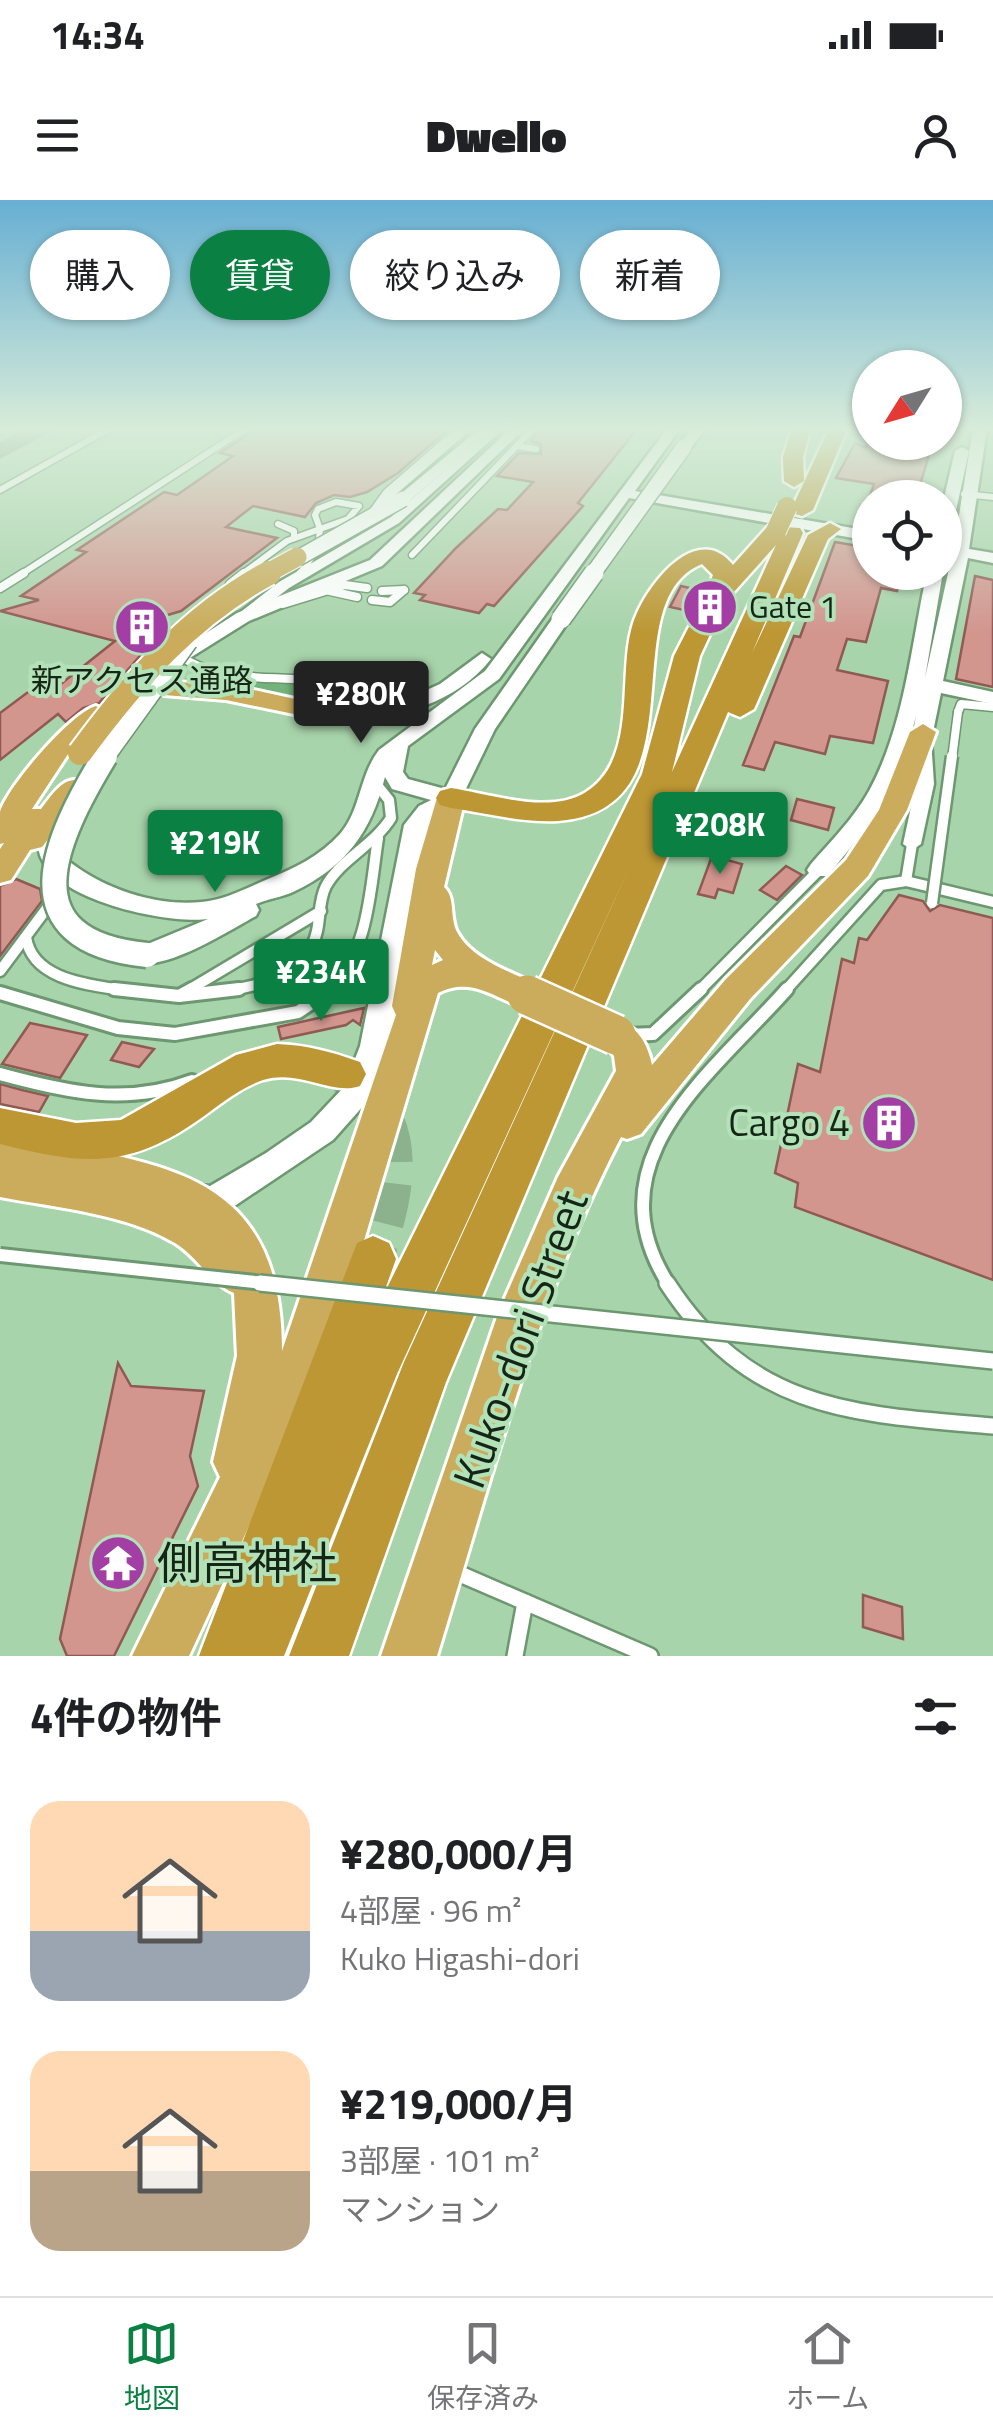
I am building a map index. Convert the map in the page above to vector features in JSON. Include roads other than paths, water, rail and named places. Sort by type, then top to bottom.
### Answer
[{"type":"highway","points":[[714,602],[789,520],[792,497]]},
{"type":"highway","points":[[319,1656],[422,1380],[801,497]]},
{"type":"highway","points":[[542,1101],[574,1052],[616,971],[789,607],[799,574],[819,535],[830,529]]},
{"type":"highway","points":[[0,872],[130,684],[184,627],[228,594],[296,557]]},
{"type":"highway","points":[[254,1656],[378,1360],[657,774],[687,656],[724,575],[721,564],[694,557],[681,564],[650,610],[636,735],[612,785],[597,800],[558,809],[451,798]]},
{"type":"highway","points":[[174,690],[208,690],[318,710]]},
{"type":"highway","points":[[0,834],[60,745],[96,714]]},
{"type":"highway","points":[[546,1252],[633,1112],[675,1060],[738,989],[857,868],[893,810],[923,732]]},
{"type":"highway","points":[[0,872],[75,787]]},
{"type":"highway","points":[[451,798],[435,916],[448,946],[485,975],[616,1035]]},
{"type":"highway","points":[[402,1050],[425,903],[451,798]]},
{"type":"highway","points":[[164,1647],[310,1344],[423,985],[452,970],[485,975]]},
{"type":"highway","name":"Kuko-dori Street","points":[[409,1656],[520,1314],[572,1190],[635,1072],[631,1050],[616,1035]]},
{"type":"highway","points":[[0,1126],[66,1141],[105,1142],[143,1131],[238,1072],[270,1062],[332,1069]]},
{"type":"highway","points":[[0,1152],[164,1188],[192,1199],[213,1212],[241,1250],[258,1301],[260,1375],[252,1417],[218,1522],[164,1647]]},
{"type":"highway","points":[[0,1178],[148,1211],[195,1230],[214,1245],[237,1276],[254,1310],[260,1342]]},
{"type":"highway","points":[[229,1656],[373,1259]]},
{"type":"street","points":[[370,519],[386,497]]},
{"type":"street","points":[[342,553],[390,497]]},
{"type":"street","points":[[405,497],[296,557],[230,602],[202,625],[134,710],[91,782],[54,863],[56,904],[74,929],[117,952],[147,955],[190,940],[344,846],[364,813],[384,756],[472,694],[492,675],[620,497]]},
{"type":"street","points":[[243,616],[296,557],[342,553],[395,520],[421,497]]},
{"type":"street","points":[[299,876],[222,906],[183,913],[159,910],[70,878],[57,869],[49,850],[51,832],[136,692],[178,656],[243,616],[376,563],[450,497]]},
{"type":"street","points":[[318,710],[359,714],[399,708],[435,696],[466,678],[619,497]]},
{"type":"street","points":[[192,1199],[211,1201],[225,1195],[302,1148],[340,1115],[355,1095],[374,1046],[412,833],[420,817],[451,798],[485,729],[648,497]]},
{"type":"street","points":[[656,497],[852,532]]},
{"type":"street","points":[[658,497],[852,531]]},
{"type":"street","points":[[962,550],[993,555]]},
{"type":"street","points":[[912,844],[925,784],[924,683],[933,590]]},
{"type":"street","points":[[819,870],[852,832],[887,777],[924,683],[944,590]]},
{"type":"street","points":[[924,683],[993,698]]},
{"type":"street","points":[[318,710],[385,731],[398,745]]},
{"type":"street","points":[[398,745],[392,772],[400,784],[451,798]]},
{"type":"lane","points":[[0,588],[139,497]]},
{"type":"lane","points":[[412,555],[464,497]]},
{"type":"lane","points":[[296,557],[322,528],[351,518],[360,506],[326,504],[315,515],[322,528],[322,547],[208,601],[171,632],[167,642],[184,661],[207,673],[238,680],[307,680],[326,700],[318,710]]},
{"type":"lane","points":[[278,524],[294,531],[296,557]]},
{"type":"lane","points":[[268,606],[291,603],[329,590],[339,587],[362,592],[329,590]]},
{"type":"lane","points":[[401,593],[390,602],[377,595],[401,593]]},
{"type":"lane","points":[[932,903],[958,712],[961,704],[970,702],[993,707]]},
{"type":"lane","points":[[26,937],[35,962],[54,974],[178,996],[284,976],[310,954],[324,886],[387,828],[392,811],[373,780]]},
{"type":"lane","points":[[0,994],[118,1028],[174,1034],[298,1012],[315,1005],[349,972],[365,914],[378,838]]},
{"type":"lane","points":[[906,881],[912,844]]},
{"type":"lane","points":[[616,1035],[653,1034],[819,870]]},
{"type":"lane","points":[[0,971],[70,878]]},
{"type":"lane","points":[[993,902],[906,881],[890,881],[869,898],[672,1117],[641,1182],[644,1240],[654,1264],[718,1344],[756,1375],[812,1402],[873,1414],[993,1426]]},
{"type":"lane","points":[[178,996],[322,910]]},
{"type":"lane","points":[[0,1074],[120,1100],[170,1090],[254,1056],[285,1056],[332,1069]]},
{"type":"lane","points":[[0,1255],[993,1361]]},
{"type":"lane","points":[[438,1565],[650,1656]]},
{"type":"lane","points":[[516,1656],[524,1602]]},
{"type":"tunnel","points":[[346,1074],[367,1094],[389,1137],[391,1183],[373,1259]]},
{"type":"place","name":"Gate 1","points":[[710,607]]},
{"type":"place","name":"新アクセス通路","points":[[142,627]]},
{"type":"place","name":"Cargo 4","points":[[889,1123]]},
{"type":"place","name":"側高神社","points":[[118,1563]]}]
